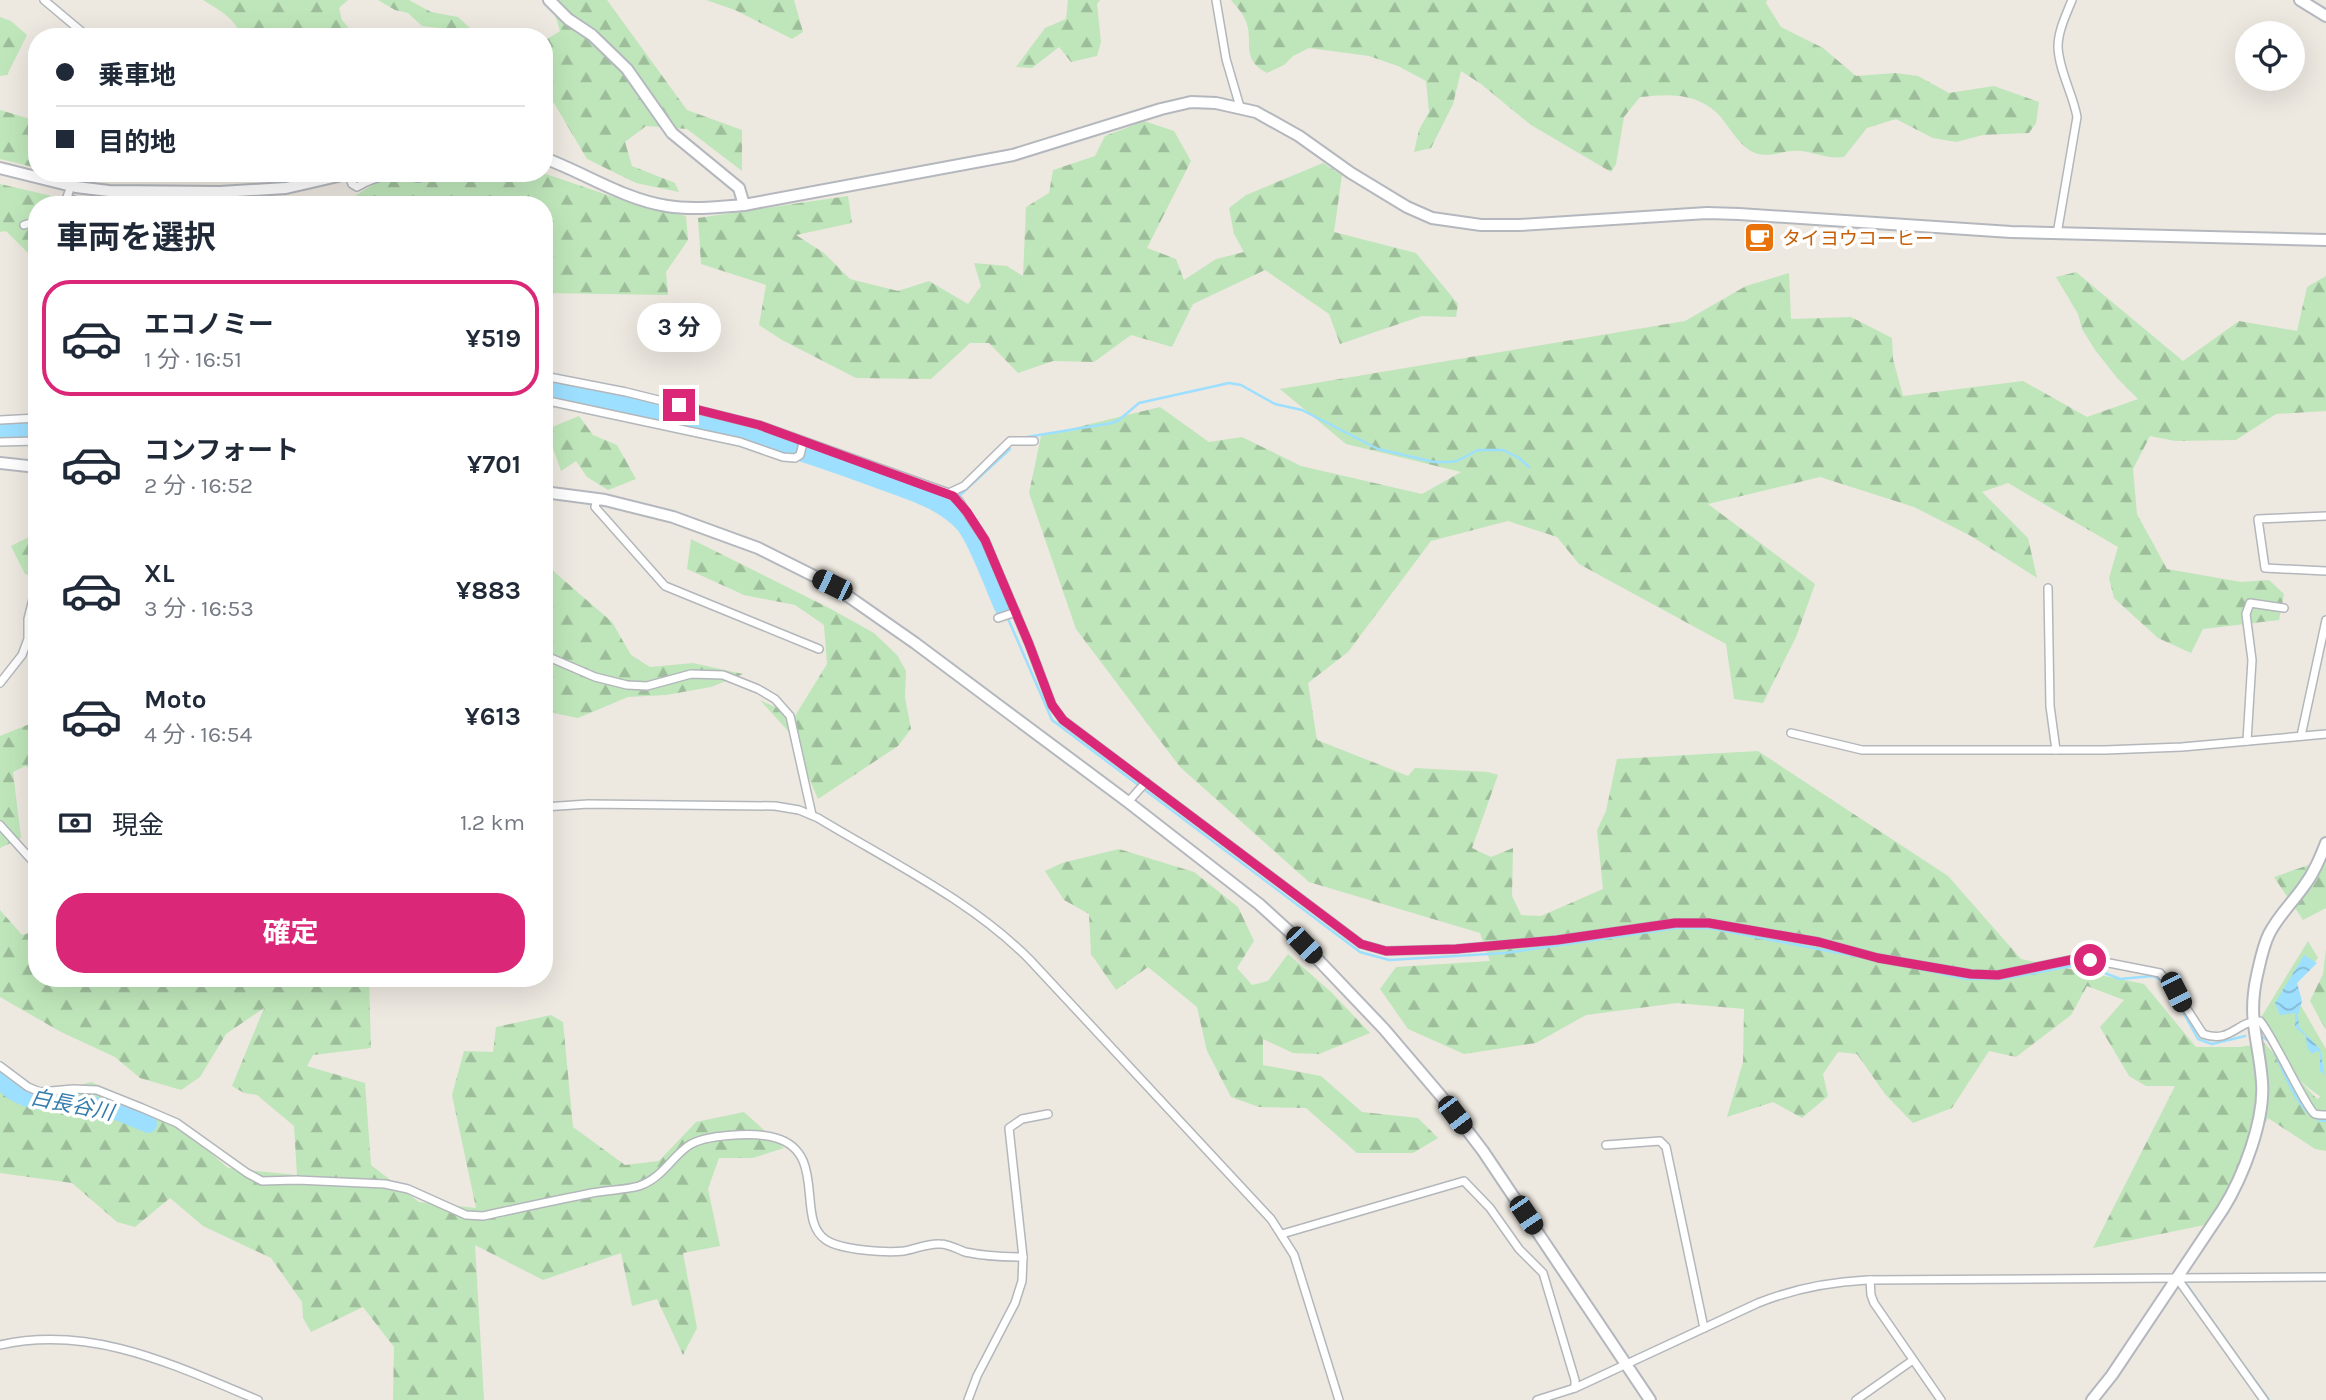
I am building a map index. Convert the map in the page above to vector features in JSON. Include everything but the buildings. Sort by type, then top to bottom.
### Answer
[{"type":"street","points":[[44,0],[77,28]]},
{"type":"street","points":[[549,0],[568,19],[592,35],[627,69],[672,133],[738,188],[744,205]]},
{"type":"street","points":[[1216,0],[1226,59],[1240,107]]},
{"type":"street","points":[[2057,234],[2077,117],[2074,99],[2061,65],[2059,47],[2061,27],[2072,0]]},
{"type":"street","points":[[2300,0],[2326,16]]},
{"type":"street","points":[[553,163],[610,188],[667,206],[711,208],[744,205],[1013,156],[1161,109],[1191,102],[1216,103],[1256,112],[1299,136],[1351,173],[1407,207],[1432,218],[1458,223],[1520,225],[1707,213],[2057,234],[2326,240]]},
{"type":"street","points":[[0,168],[28,175]]},
{"type":"street","points":[[55,182],[109,191],[220,192],[286,188],[302,182]]},
{"type":"street","points":[[351,182],[357,187],[370,182]]},
{"type":"street","points":[[68,196],[71,186]]},
{"type":"street","points":[[24,225],[28,224]]},
{"type":"street","points":[[553,378],[626,392],[759,425],[954,497],[985,540],[1052,705],[1063,720],[1144,784],[1361,944],[1386,951],[1456,949],[1557,940],[1675,923],[1709,923],[1819,942],[1878,958],[1971,974],[1998,975],[2075,959],[2137,967],[2160,973],[2176,992],[2203,1034],[2221,1038],[2252,1021],[2260,1021],[2300,1088],[2308,1107],[2314,1114],[2326,1115]]},
{"type":"street","points":[[553,402],[740,442],[783,457],[795,458],[800,455],[803,443]]},
{"type":"street","points":[[0,420],[28,418]]},
{"type":"street","points":[[0,442],[28,441]]},
{"type":"street","points":[[954,497],[1010,441],[1034,441]]},
{"type":"street","points":[[0,463],[28,466]]},
{"type":"street","points":[[553,493],[597,499],[673,517],[758,548],[832,585],[1131,798],[1259,904],[1304,945],[1384,1029],[1441,1096],[1483,1152],[1650,1400]]},
{"type":"street","points":[[597,499],[595,507],[665,586],[819,649]]},
{"type":"street","points":[[2326,516],[2258,519],[2265,568],[2326,571]]},
{"type":"street","points":[[2048,588],[2050,706],[2056,750]]},
{"type":"street","points":[[2247,741],[2252,660],[2246,614],[2250,603],[2284,608]]},
{"type":"street","points":[[998,618],[1016,612]]},
{"type":"street","points":[[0,683],[22,655],[28,639],[28,619]]},
{"type":"street","points":[[2301,736],[2326,620]]},
{"type":"street","points":[[553,659],[595,677],[627,685],[647,686],[691,674],[723,675],[775,699],[790,716],[812,815]]},
{"type":"street","points":[[1791,733],[1862,750],[2182,747],[2326,734]]},
{"type":"street","points":[[1131,798],[1144,784]]},
{"type":"street","points":[[553,806],[588,804],[775,806],[812,815],[955,901],[1013,942],[1282,1234],[1294,1255],[1339,1400]]},
{"type":"street","points":[[0,825],[28,856]]},
{"type":"street","points":[[2092,1400],[2106,1384],[2231,1195],[2260,1113],[2262,1083],[2252,1021],[2256,981],[2269,934],[2317,866],[2326,843]]},
{"type":"street","points":[[0,1066],[40,1093],[73,1089],[97,1090],[142,1108],[177,1124],[262,1181],[385,1184],[408,1189],[466,1216],[483,1216],[638,1186],[657,1178],[687,1146],[698,1141],[734,1135],[773,1137],[786,1141],[799,1153],[808,1177],[814,1223],[827,1242],[873,1251],[904,1251],[943,1244],[974,1253],[1023,1257]]},
{"type":"street","points":[[968,1400],[977,1376],[1018,1296],[1022,1281],[1023,1257],[1009,1128],[1022,1119],[1048,1114]]},
{"type":"street","points":[[1606,1145],[1660,1141],[1666,1147],[1704,1328]]},
{"type":"street","points":[[1282,1234],[1464,1181],[1490,1208],[1518,1249],[1543,1273],[1576,1380],[1575,1388]]},
{"type":"street","points":[[1537,1400],[1575,1388],[1758,1303],[1788,1292],[1835,1282],[2326,1277]]},
{"type":"street","points":[[2177,1278],[2264,1400]]},
{"type":"street","points":[[1870,1280],[1874,1303],[1941,1400]]},
{"type":"street","points":[[0,1345],[47,1339],[111,1346],[153,1357],[258,1400]]},
{"type":"street","points":[[1856,1400],[1913,1360]]},
{"type":"green space","points":[[203,0],[348,0],[339,8],[342,20],[349,28],[237,28],[221,11]]},
{"type":"green space","points":[[378,0],[409,0],[431,12],[458,17],[470,28],[422,26],[408,13],[395,10]]},
{"type":"green space","points":[[548,0],[607,0],[687,110],[742,130],[742,171],[687,129],[646,126],[625,142],[632,166],[675,183],[679,192],[636,183],[587,159],[553,102],[553,35],[560,31]]},
{"type":"green space","points":[[706,0],[794,0],[803,32],[792,39],[735,10]]},
{"type":"green space","points":[[1068,0],[1100,0],[1097,4],[1101,42],[1097,56],[1071,62],[1059,47],[1032,68],[1016,67],[1045,28],[1066,19]]},
{"type":"green space","points":[[1231,0],[1767,0],[1766,3],[1781,27],[1823,48],[1856,76],[1895,73],[1918,76],[1949,93],[1994,86],[2039,102],[2036,123],[2029,133],[1983,135],[1956,142],[1933,138],[1896,119],[1867,128],[1844,157],[1827,157],[1801,151],[1768,155],[1755,153],[1740,142],[1717,113],[1699,101],[1670,95],[1640,97],[1624,117],[1616,164],[1611,172],[1531,125],[1461,71],[1453,104],[1431,148],[1414,152],[1419,130],[1429,112],[1426,81],[1398,66],[1369,56],[1309,48],[1267,73],[1253,62],[1248,27],[1241,11]]},
{"type":"green space","points":[[0,17],[11,21],[27,35],[7,75],[0,76]]},
{"type":"green space","points":[[0,110],[28,118],[28,166],[0,159]]},
{"type":"green space","points":[[1144,121],[1174,131],[1191,161],[1147,248],[1176,259],[1184,280],[1216,259],[1244,252],[1234,234],[1229,208],[1246,195],[1323,163],[1342,175],[1334,232],[1416,253],[1458,304],[1456,317],[1422,316],[1340,344],[1329,314],[1265,270],[1193,304],[1172,347],[1131,335],[1094,362],[1053,361],[1018,373],[989,343],[970,343],[931,379],[856,378],[782,340],[759,325],[766,285],[701,264],[698,218],[848,196],[852,223],[796,235],[824,253],[850,279],[898,291],[929,281],[968,304],[981,286],[974,263],[1007,266],[1023,276],[1026,207],[1049,193],[1053,170],[1095,156],[1105,136]]},
{"type":"green space","points":[[553,176],[625,201],[686,216],[688,240],[666,272],[668,295],[553,293],[553,196],[355,196],[377,182],[553,182]]},
{"type":"green space","points":[[0,184],[52,196],[28,196],[28,253],[6,231],[0,232]]},
{"type":"green space","points":[[2076,272],[2183,361],[2239,321],[2297,331],[2307,287],[2326,276],[2326,411],[2276,414],[2236,440],[2175,441],[2150,436],[2133,469],[2137,514],[2167,569],[2241,582],[2269,580],[2284,594],[2279,620],[2203,629],[2191,653],[2158,638],[2114,598],[2109,578],[2118,547],[2008,483],[1982,492],[2028,538],[2037,578],[1971,536],[1914,507],[1820,477],[1708,504],[1815,584],[1796,637],[1763,703],[1734,699],[1726,644],[1579,564],[1557,537],[1508,521],[1431,541],[1348,652],[1308,683],[1317,740],[1408,776],[1415,768],[1488,772],[1498,775],[1472,848],[1491,857],[1513,848],[1512,896],[1521,915],[1541,916],[1603,889],[1597,830],[1606,811],[1617,759],[1758,751],[1948,876],[2021,959],[2144,984],[2196,1047],[2240,1047],[2264,1043],[2317,1099],[2326,1094],[2326,1151],[2315,1149],[2268,1118],[2214,1223],[2093,1248],[2175,1086],[2146,1086],[2129,1076],[2100,1027],[2124,1000],[2087,986],[2071,1015],[2016,1057],[1989,1051],[1952,1108],[1913,1123],[1885,1094],[1857,1054],[1838,1052],[1823,1074],[1828,1096],[1802,1118],[1773,1102],[1727,1117],[1743,1062],[1744,1009],[1677,1003],[1586,1015],[1536,1043],[1464,1054],[1408,1029],[1380,989],[1396,967],[1490,961],[1480,933],[1309,882],[1180,767],[1076,629],[1029,493],[1041,436],[1160,407],[1209,442],[1242,437],[1301,466],[1422,494],[1461,472],[1346,444],[1280,389],[1685,321],[1746,286],[1789,273],[1791,319],[1851,317],[1892,338],[1893,359],[1903,396],[2023,381],[2087,417],[2138,399],[2095,350],[2056,277]]},
{"type":"green space","points":[[579,416],[593,435],[617,445],[636,479],[608,490],[587,477],[576,461],[561,471],[553,448],[553,427]]},
{"type":"green space","points":[[28,538],[28,575],[25,574],[11,546]]},
{"type":"green space","points":[[691,539],[874,633],[897,655],[906,671],[905,697],[911,729],[898,746],[818,799],[789,732],[760,700],[795,716],[827,664],[824,625],[795,605],[744,595],[687,569]]},
{"type":"green space","points":[[553,571],[612,622],[631,655],[650,667],[693,663],[743,674],[711,687],[666,695],[628,697],[578,718],[553,713]]},
{"type":"green space","points":[[28,725],[28,768],[25,766],[13,772],[21,838],[0,848],[0,736]]},
{"type":"green space","points":[[1119,849],[1194,872],[1238,907],[1254,941],[1237,968],[1252,985],[1268,981],[1288,954],[1331,992],[1370,1033],[1319,1054],[1293,1053],[1263,1039],[1263,1065],[1321,1076],[1362,1112],[1418,1118],[1438,1138],[1413,1153],[1357,1153],[1306,1108],[1259,1107],[1231,1097],[1207,1051],[1197,1007],[1148,967],[1116,990],[1091,954],[1089,914],[1064,900],[1045,871],[1062,863]]},
{"type":"green space","points":[[2326,859],[2326,908],[2303,920],[2274,877]]},
{"type":"green space","points":[[0,910],[22,935],[28,933],[28,987],[369,987],[371,1048],[313,1055],[307,1066],[365,1083],[371,1165],[419,1202],[476,1208],[452,1095],[464,1051],[493,1052],[496,1027],[551,1015],[563,1022],[573,1127],[625,1165],[659,1161],[696,1122],[744,1112],[784,1148],[753,1158],[719,1158],[708,1189],[720,1246],[683,1253],[697,1328],[683,1355],[657,1299],[632,1306],[621,1253],[543,1280],[475,1245],[484,1400],[393,1400],[394,1347],[363,1307],[311,1332],[303,1318],[302,1302],[271,1258],[203,1226],[170,1198],[135,1227],[117,1222],[72,1183],[0,1173],[0,1078],[47,1095],[91,1082],[171,1118],[228,1168],[297,1175],[294,1126],[257,1095],[244,1093],[232,1086],[264,1008],[226,1034],[200,1077],[181,1090],[140,1078],[115,1057],[61,1032],[0,997]]},
{"type":"green space","points":[[2308,941],[2318,958],[2297,982],[2293,992],[2326,1049],[2326,1100],[2302,1082],[2286,1064],[2262,1016]]},
{"type":"green space","points":[[2326,949],[2326,1030],[2310,1001],[2323,974]]},
{"type":"water","points":[[2304,955],[2317,963],[2297,983],[2302,1001],[2298,1015],[2299,1027],[2320,1049],[2325,1075],[2320,1071],[2320,1053],[2317,1051],[2312,1054],[2307,1047],[2306,1036],[2295,1027],[2295,1013],[2280,1015],[2275,1003]]},
{"type":"waterway","points":[[1027,437],[1112,423],[1139,403],[1229,383],[1241,385],[1275,404],[1302,410],[1378,449],[1434,462],[1457,461],[1478,450],[1503,450],[1529,467]]},
{"type":"waterway","points":[[553,390],[669,414],[751,437],[832,463],[934,501],[965,525],[981,553],[1003,607]]},
{"type":"waterway","points":[[0,430],[28,428]]},
{"type":"waterway","points":[[946,508],[1010,449]]},
{"type":"waterway","points":[[1003,607],[1052,720],[1360,952],[1389,960],[1505,953],[1676,928],[1709,928],[1860,957]]},
{"type":"waterway","points":[[1915,968],[1967,979],[2002,979],[2082,964],[2120,979],[2153,976],[2164,982]]},
{"type":"waterway","points":[[2172,992],[2198,1039],[2212,1044],[2245,1036]]},
{"type":"waterway","points":[[2263,1037],[2270,1042],[2299,1102],[2316,1119],[2326,1121]]},
{"type":"waterway","name":"白長谷川","points":[[0,1078],[20,1095],[46,1102],[102,1107],[148,1124]]},
{"type":"waterway","points":[[2187,1285],[2242,1363]]},
{"type":"waterway","points":[[2245,1367],[2269,1400]]},
{"type":"place","name":"タイヨウコーヒー","points":[[1759,238]]},
{"type":"route","points":[[679,405],[759,425],[953,496],[985,540],[1052,705],[1063,720],[1361,944],[1386,951],[1456,949],[1557,940],[1675,923],[1709,923],[1819,942],[1878,958],[1971,974],[1998,975],[2075,959],[2090,960]]}]
